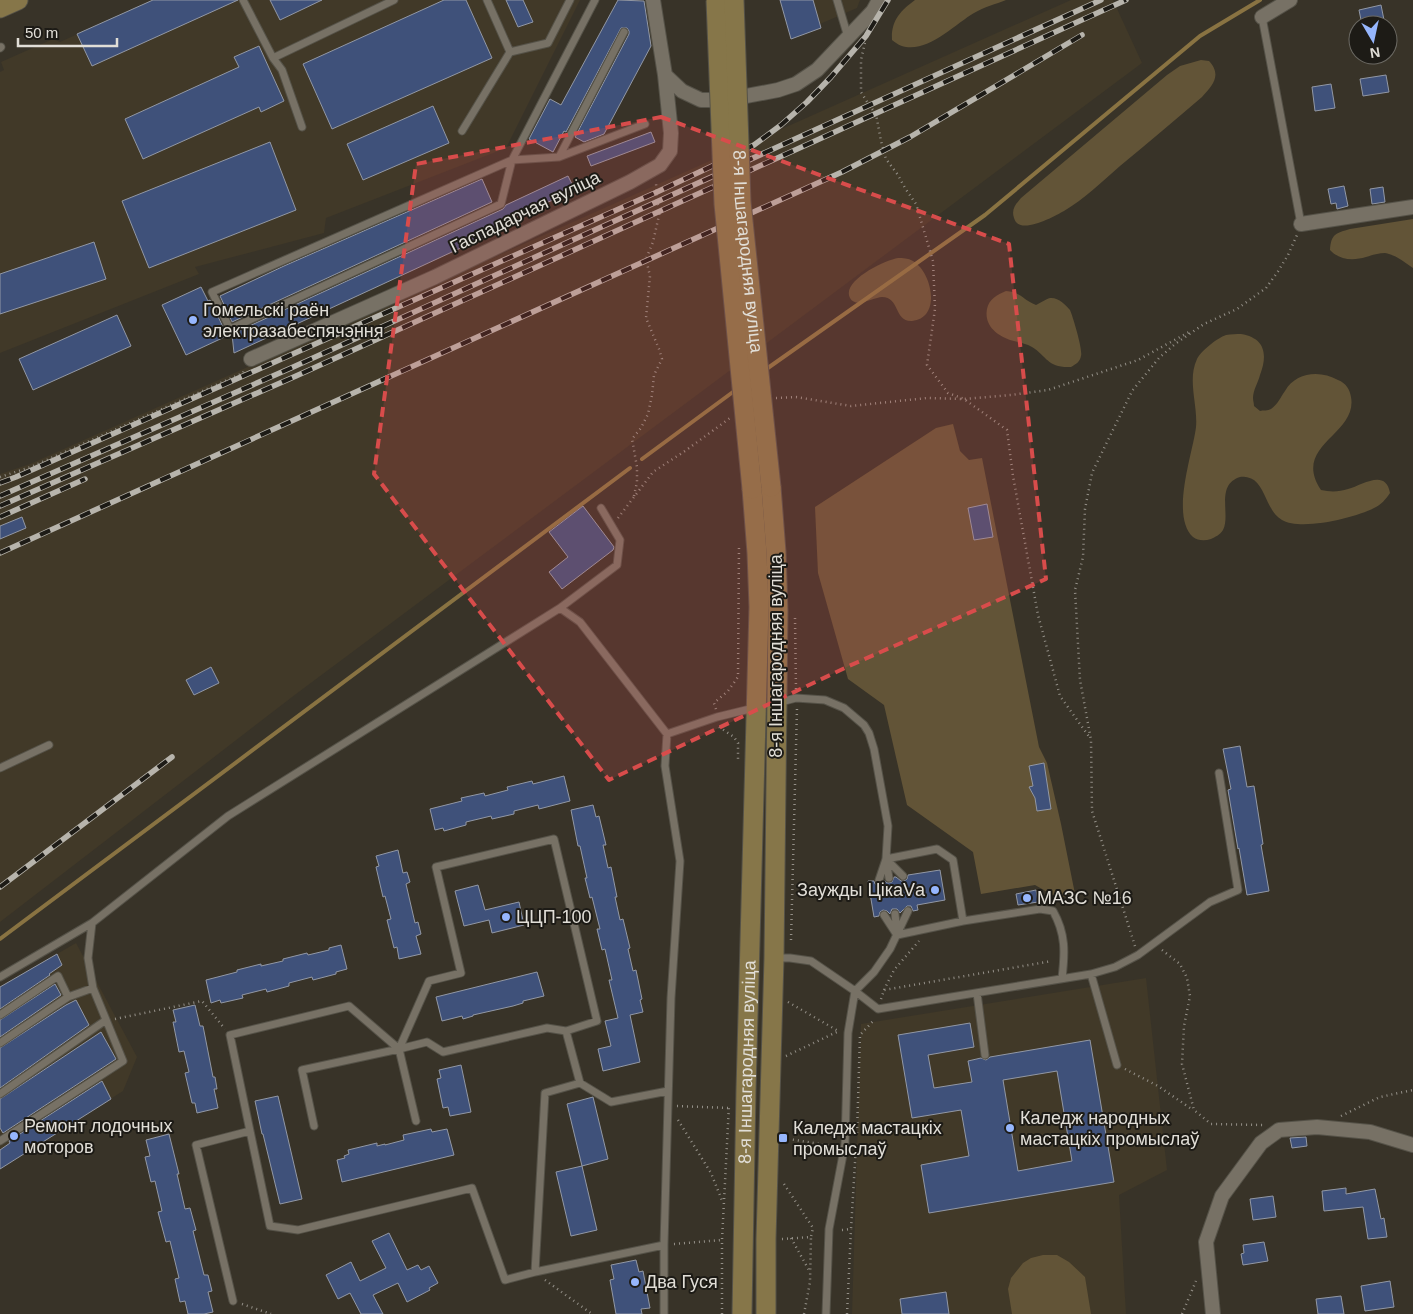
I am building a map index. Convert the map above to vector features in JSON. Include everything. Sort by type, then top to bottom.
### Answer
[{"type":"main road","points":[[0,8],[18,0]]},
{"type":"main road","name":"8-я Іншагародняя вуліца","points":[[716,0],[724,204],[761,488],[776,552],[777,703],[774,958],[766,1239],[766,1314]]},
{"type":"main road","name":"8-я Іншагародняя вуліца","points":[[734,0],[741,202],[761,488],[757,553],[759,607],[745,1099],[742,1314]]},
{"type":"main road","points":[[757,707],[777,703]]},
{"type":"main road","points":[[750,958],[774,958]]},
{"type":"street","points":[[653,0],[671,133],[670,151],[660,165]]},
{"type":"street","points":[[1262,17],[1290,0]]},
{"type":"street","points":[[664,75],[682,91],[701,100],[725,100],[778,90],[796,84],[817,70],[876,6]]},
{"type":"street","name":"Гаспадарчая вуліца","points":[[251,359],[435,277],[630,182],[660,165]]},
{"type":"street","points":[[1301,224],[1413,207]]},
{"type":"street","points":[[1212,1314],[1206,1242],[1222,1196],[1261,1143],[1279,1130],[1317,1127],[1370,1132],[1413,1144]]},
{"type":"lane","points":[[243,0],[273,58],[282,70],[302,127]]},
{"type":"lane","points":[[273,58],[394,0]]},
{"type":"lane","points":[[487,0],[510,52]]},
{"type":"lane","points":[[462,131],[510,52],[548,43],[570,0]]},
{"type":"lane","points":[[595,0],[512,160],[502,204],[230,330],[212,292],[512,160],[559,157],[644,124]]},
{"type":"lane","points":[[837,0],[848,37]]},
{"type":"lane","points":[[1262,17],[1301,224]]},
{"type":"lane","points":[[559,157],[624,32]]},
{"type":"lane","points":[[0,977],[92,923],[228,816],[560,608],[617,565],[620,540],[601,508]]},
{"type":"lane","points":[[560,608],[580,622],[667,734],[665,766],[680,861],[671,998],[664,1245],[664,1314]]},
{"type":"lane","points":[[777,703],[796,698],[825,700],[844,708],[864,725],[869,733],[874,749],[888,826],[886,859],[879,880]]},
{"type":"lane","points":[[667,734],[717,717],[757,707]]},
{"type":"lane","points":[[0,768],[49,745]]},
{"type":"lane","points":[[774,958],[790,958],[811,962],[855,991],[878,1009],[1091,974],[1115,967],[1138,955],[1210,902],[1238,890],[1219,773]]},
{"type":"lane","points":[[314,1126],[302,1070],[399,1049],[427,1042],[443,1052],[547,1028],[566,1031],[597,1021],[554,839],[436,867],[461,972],[429,981],[399,1049]]},
{"type":"lane","points":[[886,859],[937,849],[952,860],[963,921]]},
{"type":"lane","points":[[886,859],[903,876]]},
{"type":"lane","points":[[886,859],[890,878]]},
{"type":"lane","points":[[897,935],[963,921],[1040,909],[1053,911],[1058,921],[1065,951],[1062,978]]},
{"type":"lane","points":[[826,1314],[829,1229],[845,1144],[848,1033],[855,991],[874,972],[890,949],[908,911]]},
{"type":"lane","points":[[895,914],[897,935]]},
{"type":"lane","points":[[884,916],[897,935]]},
{"type":"lane","points":[[0,1141],[123,1061],[93,988],[88,958],[92,923]]},
{"type":"lane","points":[[1091,974],[1117,1065]]},
{"type":"lane","points":[[0,1015],[58,976],[68,997]]},
{"type":"lane","points":[[0,1043],[68,997],[93,988]]},
{"type":"lane","points":[[977,993],[985,1055]]},
{"type":"lane","points":[[416,1121],[399,1049],[349,1006],[230,1035],[270,1226],[298,1230],[472,1188],[505,1280],[664,1245]]},
{"type":"lane","points":[[0,1094],[106,1020]]},
{"type":"lane","points":[[566,1031],[580,1083],[611,1102],[668,1091]]},
{"type":"lane","points":[[535,1272],[545,1093],[580,1083]]},
{"type":"lane","points":[[233,1300],[196,1145],[250,1131]]},
{"type":"path","points":[[866,36],[861,60],[861,92],[876,114],[886,159],[916,204],[933,261],[935,309],[927,366],[948,393],[964,399],[1007,430],[1013,476],[1038,615],[1060,696],[1091,740]]},
{"type":"path","points":[[634,498],[637,467],[632,439],[641,428],[648,414],[654,375],[662,359],[646,318],[650,276],[646,259],[653,242],[660,211],[657,202],[656,181],[660,165]]},
{"type":"path","points":[[772,398],[796,397],[852,406],[927,398],[964,399],[1010,396],[1048,390],[1138,360],[1204,324],[1237,309],[1266,288],[1278,273],[1301,224]]},
{"type":"path","points":[[1138,955],[1092,811],[1091,740],[1080,680],[1075,590],[1083,556],[1085,509],[1092,473],[1132,391],[1159,358],[1175,344],[1204,324]]},
{"type":"path","points":[[0,477],[31,467],[243,373],[251,359]]},
{"type":"path","points":[[612,527],[653,472],[732,416]]},
{"type":"path","points":[[738,762],[738,743],[734,737],[719,728],[714,703],[728,692],[738,677],[739,540]]},
{"type":"path","points":[[857,1133],[860,1035],[875,1019],[884,990],[894,970],[925,935]]},
{"type":"path","points":[[1152,945],[1180,964],[1187,978],[1190,996],[1184,1026],[1182,1064],[1194,1110]]},
{"type":"path","points":[[884,990],[1052,961]]},
{"type":"path","points":[[106,1020],[202,1001],[230,1035]]},
{"type":"path","points":[[786,1010],[786,1001],[839,1031],[785,1057],[786,1047]]},
{"type":"path","points":[[1117,1065],[1158,1086],[1211,1124],[1269,1126]]},
{"type":"path","points":[[1341,1116],[1380,1097],[1413,1090]]},
{"type":"path","points":[[668,1105],[711,1173],[724,1204]]},
{"type":"path","points":[[668,1105],[728,1108],[722,1240],[722,1314]]},
{"type":"path","points":[[783,1138],[832,1146]]},
{"type":"path","points":[[847,1314],[856,1143]]},
{"type":"path","points":[[782,1180],[813,1228],[810,1282],[804,1314]]},
{"type":"path","points":[[842,1230],[851,1229]]},
{"type":"path","points":[[779,1239],[812,1237]]},
{"type":"path","points":[[791,1238],[810,1272]]},
{"type":"path","points":[[664,1245],[722,1240]]},
{"type":"path","points":[[535,1272],[592,1314]]},
{"type":"path","points":[[233,1300],[271,1314]]},
{"type":"highlighted area","points":[[661,117],[1009,244],[1046,579],[849,666],[609,780],[374,474],[416,164]]},
{"type":"shaded area","points":[[153,0],[580,0],[506,148],[326,218],[324,233],[195,267],[199,274],[0,353],[0,72],[4,70],[1,62],[53,39],[60,42]]},
{"type":"shaded area","points":[[780,0],[860,0],[857,8],[820,24],[821,28],[791,39]]},
{"type":"shaded area","points":[[915,0],[1006,0],[978,11],[924,45],[902,46],[892,40],[893,27],[901,12]]},
{"type":"shaded area","points":[[1071,0],[1113,0],[1142,63],[296,694],[0,922],[0,474],[30,464]]},
{"type":"shaded area","points":[[1201,60],[1209,61],[1215,71],[1214,80],[1210,88],[1202,97],[1093,190],[1064,211],[1037,224],[1022,225],[1017,223],[1013,212],[1014,207],[1021,198],[1167,75],[1180,66]]},
{"type":"shaded area","points":[[1413,219],[1413,268],[1396,257],[1385,253],[1351,259],[1342,258],[1330,250],[1333,237],[1341,232]]},
{"type":"shaded area","points":[[898,258],[913,261],[920,267],[929,284],[931,304],[921,318],[912,321],[902,318],[895,305],[888,298],[879,297],[861,303],[850,298],[849,291],[858,278],[875,267]]},
{"type":"shaded area","points":[[1006,291],[1015,293],[1036,305],[1053,298],[1059,300],[1070,310],[1081,347],[1081,356],[1078,363],[1071,367],[1057,366],[1032,347],[1005,338],[992,329],[987,320],[988,306],[994,298]]},
{"type":"shaded area","points":[[1241,334],[1249,336],[1260,343],[1264,354],[1253,398],[1254,406],[1260,411],[1271,409],[1295,380],[1309,375],[1316,374],[1331,377],[1341,381],[1349,389],[1351,397],[1350,410],[1345,421],[1319,451],[1314,462],[1314,475],[1321,490],[1328,491],[1345,490],[1373,480],[1384,481],[1388,485],[1390,493],[1381,504],[1354,516],[1328,522],[1314,524],[1291,523],[1282,520],[1273,512],[1262,490],[1254,480],[1240,477],[1232,481],[1226,493],[1226,517],[1222,532],[1216,537],[1206,540],[1199,540],[1193,537],[1186,527],[1183,515],[1183,500],[1196,427],[1193,384],[1194,367],[1199,356],[1214,342],[1226,335]]},
{"type":"shaded area","points":[[953,424],[960,451],[969,460],[982,458],[1039,747],[1047,763],[1075,894],[1058,898],[1035,885],[981,894],[973,852],[907,805],[884,705],[848,679],[818,573],[815,507],[936,428]]},
{"type":"shaded area","points":[[76,943],[137,1057],[123,1091],[0,1169],[0,987]]},
{"type":"shaded area","name":"Каледж народных мастацкіх промыслаў","points":[[1146,978],[1167,1170],[1119,1195],[1126,1314],[852,1314],[861,1024]]},
{"type":"shaded area","points":[[1043,1255],[1057,1255],[1069,1262],[1085,1277],[1091,1314],[1012,1314],[1008,1289],[1011,1278],[1023,1263],[1031,1258]]},
{"type":"building","points":[[153,0],[238,0],[92,66],[77,34]]},
{"type":"building","points":[[270,0],[322,0],[280,20]]},
{"type":"building","points":[[444,0],[466,0],[492,58],[332,129],[303,64]]},
{"type":"building","points":[[506,0],[523,0],[533,22],[518,27]]},
{"type":"building","points":[[618,0],[644,1],[651,46],[604,134],[584,142],[575,137],[629,34],[627,28],[621,28],[566,132],[564,131],[553,152],[529,139],[550,99],[561,105]]},
{"type":"building","points":[[780,0],[813,0],[821,28],[791,39]]},
{"type":"building","points":[[1381,5],[1383,15],[1360,15],[1359,10]]},
{"type":"building","points":[[259,46],[284,101],[261,112],[259,107],[143,159],[125,119],[239,67],[234,57]]},
{"type":"building","points":[[1386,75],[1389,92],[1363,96],[1360,79]]},
{"type":"building","points":[[1331,84],[1335,108],[1315,111],[1312,87]]},
{"type":"building","points":[[433,106],[449,143],[363,180],[347,144]]},
{"type":"building","points":[[651,132],[655,142],[591,166],[587,156]]},
{"type":"building","points":[[270,142],[296,210],[149,268],[122,201]]},
{"type":"building","points":[[568,176],[575,190],[504,222],[506,227],[234,353],[232,334],[503,209],[506,205]]},
{"type":"building","points":[[482,179],[492,202],[232,322],[220,296]]},
{"type":"building","points":[[1344,186],[1348,206],[1337,209],[1336,203],[1331,204],[1328,189]]},
{"type":"building","points":[[1383,187],[1385,202],[1372,204],[1370,189]]},
{"type":"building","points":[[94,242],[106,279],[0,314],[0,274]]},
{"type":"building","points":[[201,287],[208,301],[210,300],[225,331],[227,334],[231,334],[186,355],[162,305]]},
{"type":"building","points":[[117,315],[131,346],[33,390],[19,359]]},
{"type":"building","points":[[987,504],[993,537],[974,540],[968,508]]},
{"type":"building","points":[[583,506],[614,547],[613,550],[562,589],[549,572],[568,557],[549,532]]},
{"type":"building","points":[[22,517],[26,528],[0,539],[0,526]]},
{"type":"building","points":[[211,667],[219,683],[194,695],[186,680]]},
{"type":"building","points":[[1240,746],[1247,787],[1254,786],[1269,891],[1247,895],[1228,790],[1231,789],[1223,749]]},
{"type":"building","points":[[1044,763],[1051,809],[1037,811],[1035,798],[1029,787],[1033,786],[1029,766]]},
{"type":"building","points":[[564,776],[570,801],[539,809],[538,805],[514,811],[514,814],[492,819],[491,816],[466,822],[466,825],[444,831],[443,828],[435,830],[430,809],[462,801],[461,798],[484,793],[485,796],[508,790],[507,787],[532,781],[533,784]]},
{"type":"building","points":[[593,805],[596,817],[599,816],[606,845],[603,845],[608,868],[611,867],[620,920],[623,919],[633,971],[636,970],[643,1012],[630,1015],[640,1062],[603,1071],[598,1049],[611,1046],[605,1021],[618,1018],[609,980],[612,980],[605,949],[602,950],[597,929],[600,929],[585,878],[587,878],[571,810]]},
{"type":"building","points":[[398,850],[403,873],[407,872],[410,882],[406,884],[415,923],[418,922],[421,934],[416,936],[421,954],[399,959],[397,947],[394,948],[387,920],[391,919],[385,896],[383,897],[376,867],[379,866],[376,856]]},
{"type":"building","points":[[940,870],[945,900],[917,905],[918,910],[913,911],[911,906],[907,906],[900,913],[897,909],[892,909],[890,914],[883,910],[879,916],[874,917],[868,881],[874,881],[875,884],[880,885],[884,881],[892,882],[894,877],[904,881],[908,875]]},
{"type":"building","points":[[478,885],[485,910],[519,902],[524,925],[492,933],[489,920],[464,926],[455,891]]},
{"type":"building","name":"МАЗС №16","points":[[1036,890],[1038,902],[1018,905],[1016,894]]},
{"type":"building","points":[[341,945],[347,969],[336,972],[336,974],[313,980],[312,977],[289,983],[289,986],[267,992],[266,989],[242,995],[243,998],[221,1003],[220,1000],[211,1003],[206,980],[237,972],[237,970],[283,961],[283,959],[307,953],[308,955],[329,950],[329,948]]},
{"type":"building","points":[[57,954],[62,965],[0,1009],[0,987]]},
{"type":"building","points":[[537,972],[544,996],[463,1019],[462,1016],[442,1021],[436,997]]},
{"type":"building","points":[[55,984],[61,995],[0,1037],[0,1020]]},
{"type":"building","points":[[76,1000],[89,1025],[0,1088],[0,1048]]},
{"type":"building","points":[[195,1005],[200,1026],[203,1026],[213,1077],[215,1077],[217,1089],[214,1089],[218,1108],[197,1113],[195,1103],[192,1103],[185,1073],[189,1072],[184,1051],[179,1052],[173,1022],[176,1022],[173,1010]]},
{"type":"building","points":[[970,1023],[974,1047],[928,1055],[934,1088],[972,1082],[968,1061],[981,1058],[986,1060],[990,1057],[1090,1040],[1114,1182],[929,1213],[921,1165],[969,1156],[961,1110],[912,1118],[898,1035]],"holes":[[[1057,1071],[1072,1161],[1018,1171],[1003,1080]]]},
{"type":"building","points":[[101,1032],[116,1059],[3,1133],[0,1128],[0,1099]]},
{"type":"building","points":[[461,1065],[471,1112],[450,1116],[448,1107],[443,1108],[437,1079],[441,1078],[439,1070]]},
{"type":"building","points":[[102,1081],[111,1099],[0,1169],[0,1150],[10,1143],[9,1141]]},
{"type":"building","points":[[278,1096],[302,1199],[280,1204],[255,1101]]},
{"type":"building","points":[[593,1097],[608,1159],[582,1166],[567,1104]]},
{"type":"building","points":[[431,1129],[432,1132],[447,1129],[454,1155],[342,1182],[337,1160],[345,1158],[344,1156],[349,1154],[348,1150],[377,1143],[377,1146],[385,1145],[404,1140],[403,1135]]},
{"type":"building","points":[[169,1134],[185,1209],[190,1208],[196,1230],[193,1231],[204,1275],[208,1275],[212,1291],[208,1292],[213,1312],[204,1314],[188,1314],[185,1301],[180,1302],[175,1279],[179,1278],[170,1241],[166,1242],[158,1212],[162,1211],[155,1181],[151,1182],[145,1157],[150,1156],[146,1140]]},
{"type":"building","points":[[1306,1137],[1307,1146],[1292,1148],[1290,1138]]},
{"type":"building","points":[[582,1166],[597,1230],[571,1236],[556,1172]]},
{"type":"building","points":[[1346,1188],[1346,1194],[1375,1189],[1381,1219],[1384,1218],[1387,1237],[1368,1239],[1363,1207],[1324,1211],[1322,1191]]},
{"type":"building","points":[[1273,1196],[1276,1217],[1253,1220],[1250,1199]]},
{"type":"building","points":[[389,1233],[407,1270],[418,1265],[421,1270],[429,1266],[438,1283],[429,1288],[430,1290],[407,1302],[398,1283],[373,1295],[383,1314],[361,1314],[350,1293],[338,1299],[326,1275],[351,1262],[360,1281],[386,1268],[372,1241]]},
{"type":"building","points":[[1264,1242],[1268,1261],[1243,1265],[1241,1254],[1244,1253],[1243,1245]]},
{"type":"building","points":[[636,1260],[639,1272],[643,1271],[650,1308],[641,1309],[642,1314],[616,1314],[610,1280],[614,1279],[611,1265]]},
{"type":"building","points":[[1390,1281],[1394,1307],[1365,1311],[1361,1286]]},
{"type":"building","points":[[946,1292],[949,1314],[902,1314],[900,1299]]},
{"type":"building","points":[[1341,1296],[1344,1314],[1318,1314],[1316,1299]]},
{"type":"waterway","points":[[765,370],[985,215],[1200,36],[1260,0]]},
{"type":"waterway","points":[[642,459],[737,389]]},
{"type":"waterway","points":[[0,939],[630,468]]},
{"type":"railway","points":[[0,483],[657,192],[754,145],[781,125],[831,77],[866,36],[888,0]]},
{"type":"railway","points":[[0,496],[291,368],[1101,0]]},
{"type":"railway","points":[[0,506],[296,376],[1126,0]]},
{"type":"railway","points":[[0,553],[842,172],[910,137],[1082,35]]},
{"type":"railway","points":[[0,517],[85,479]]},
{"type":"railway","points":[[0,887],[172,757]]},
{"type":"place","name":"Гомельскі раён электразабеспячэння","points":[[193,320]]},
{"type":"place","name":"Заужды ЦікаVа","points":[[935,890]]},
{"type":"place","name":"МАЗС №16","points":[[1027,898]]},
{"type":"place","name":"ЦЦП-100","points":[[506,917]]},
{"type":"place","name":"Каледж народных мастацкіх промыслаў","points":[[1010,1128]]},
{"type":"place","name":"Ремонт лодочных моторов","points":[[14,1136]]},
{"type":"place","name":"Каледж мастацкіх промыслаў","points":[[783,1138]]},
{"type":"place","name":"Два Гуся","points":[[635,1282]]}]
